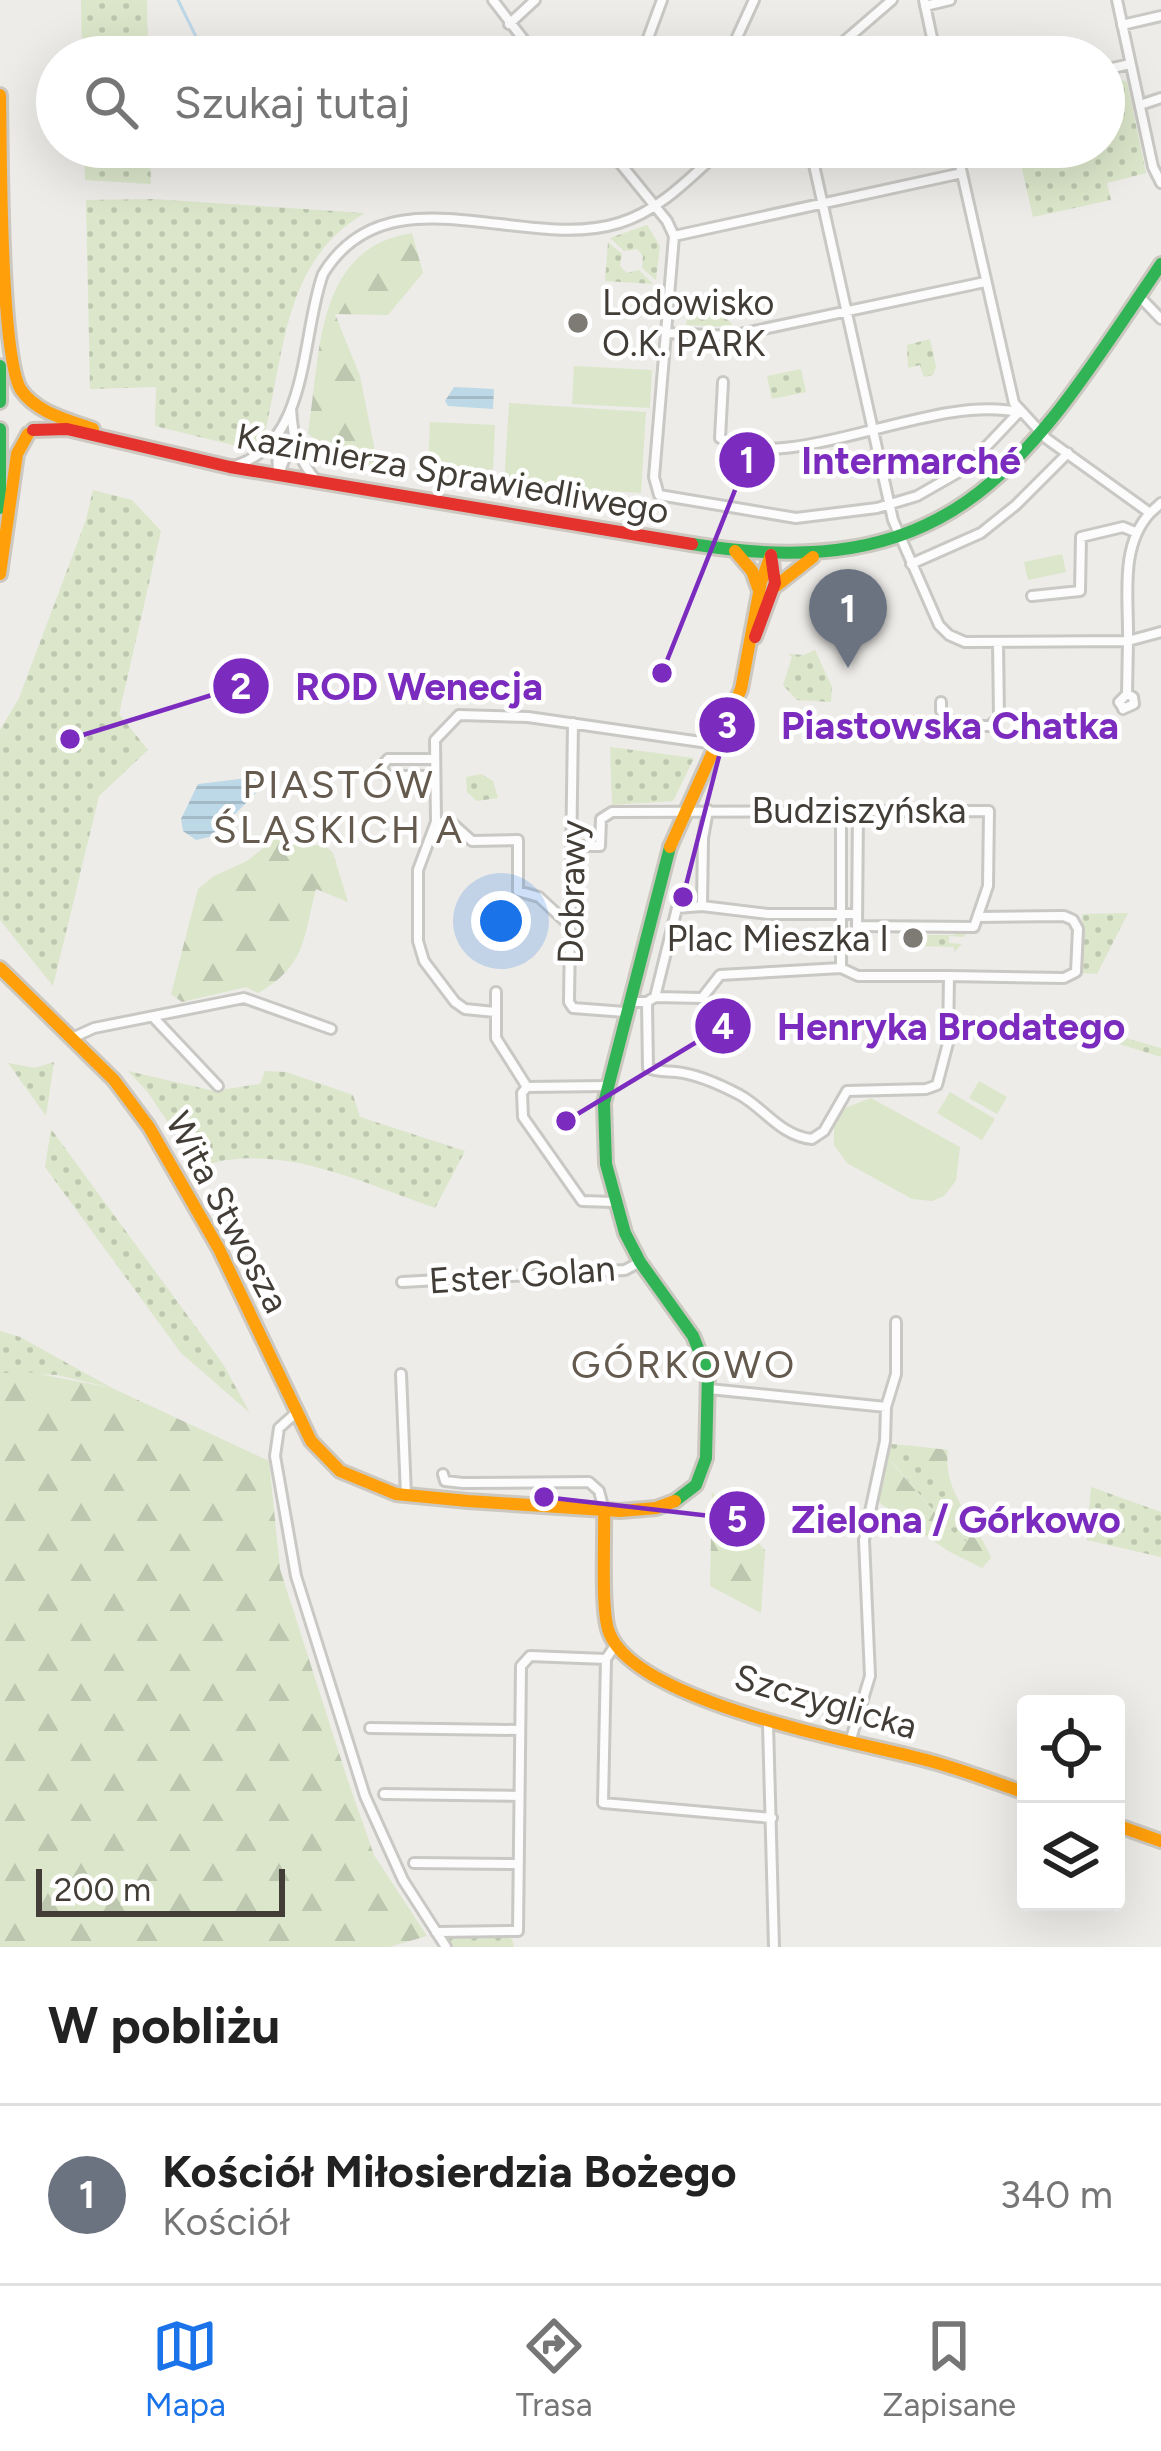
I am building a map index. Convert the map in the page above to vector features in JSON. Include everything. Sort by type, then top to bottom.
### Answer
[{"type":"street","points":[[493,0],[519,36]]},
{"type":"street","points":[[509,24],[535,0]]},
{"type":"street","points":[[648,36],[662,0]]},
{"type":"street","points":[[738,36],[754,0]]},
{"type":"street","points":[[850,36],[892,0]]},
{"type":"street","points":[[932,36],[925,3],[950,0]]},
{"type":"street","points":[[1117,0],[1124,36]]},
{"type":"street","points":[[1122,25],[1161,16]]},
{"type":"street","points":[[1125,40],[1159,179]]},
{"type":"street","points":[[1125,65],[1130,64]]},
{"type":"street","points":[[0,95],[9,343],[15,378],[38,420],[16,459],[0,574]]},
{"type":"street","points":[[1140,105],[1161,98]]},
{"type":"street","points":[[624,168],[674,236],[654,477],[659,495],[796,518],[890,505],[966,468],[1019,412]]},
{"type":"street","points":[[230,467],[261,454],[278,433],[291,407],[323,274],[334,256],[367,229],[426,219],[603,227],[655,206],[699,168]]},
{"type":"street","points":[[815,168],[898,539],[940,625],[964,642],[1128,641],[1161,632]]},
{"type":"street","points":[[961,168],[1011,394],[1019,412],[1150,513]]},
{"type":"street","points":[[674,236],[962,173]]},
{"type":"street","name":"Kazimierza Sprawiedliwego","points":[[0,428],[11,436],[59,428],[113,437],[278,476],[735,551],[771,555],[853,552],[945,518],[990,489],[1042,434],[1161,264]]},
{"type":"street","points":[[667,333],[730,336],[985,282]]},
{"type":"street","points":[[1138,296],[1161,319]]},
{"type":"street","points":[[0,366],[0,404]]},
{"type":"street","points":[[723,382],[719,433],[723,442],[769,452],[977,406],[1019,412]]},
{"type":"street","points":[[0,404],[10,398],[30,401]]},
{"type":"street","name":"Kazimierza Sprawiedliwego","points":[[30,401],[113,437]]},
{"type":"street","points":[[291,407],[293,439],[302,463],[320,483]]},
{"type":"street","points":[[0,428],[0,508]]},
{"type":"street","points":[[278,433],[278,476]]},
{"type":"street","points":[[278,476],[293,439]]},
{"type":"street","points":[[910,564],[980,533],[1016,505],[1068,452]]},
{"type":"street","points":[[1127,694],[1129,552],[1136,532],[1161,502]]},
{"type":"street","points":[[1031,596],[1080,591],[1081,537],[1123,527],[1136,532]]},
{"type":"street","points":[[735,551],[766,592]]},
{"type":"street","points":[[401,1375],[406,1495],[604,1510],[656,1508],[692,1491],[706,1458],[709,1388],[704,1359],[640,1262],[614,1202],[604,1150],[606,1086],[668,851],[741,689],[771,555]]},
{"type":"street","points":[[766,592],[816,555]]},
{"type":"street","points":[[941,702],[941,712],[958,726],[990,726],[998,717],[998,642]]},
{"type":"street","points":[[495,1012],[465,1009],[455,1003],[424,961],[418,941],[418,870],[436,822],[436,740],[459,716],[528,716],[716,745]]},
{"type":"street","name":"Dobrawy","points":[[573,723],[569,1002],[573,1008],[626,1007]]},
{"type":"street","points":[[435,759],[388,759],[382,770],[390,776],[436,776]]},
{"type":"street","points":[[702,906],[708,810]]},
{"type":"street","points":[[841,811],[841,968]]},
{"type":"street","points":[[626,1007],[651,1000],[702,998],[720,974],[841,968],[858,976],[1064,978],[1076,972],[1078,929],[1069,918],[857,926],[858,811]]},
{"type":"street","name":"Budziszyńska","points":[[581,846],[600,846],[601,819],[606,813],[989,811],[988,886],[976,922]]},
{"type":"street","points":[[436,822],[453,824],[472,841],[518,840],[518,891],[538,897],[570,926]]},
{"type":"street","points":[[857,914],[676,908],[651,1000],[648,1068],[688,1075],[734,1092],[763,1109],[772,1122],[796,1136],[812,1138],[824,1131],[847,1090],[926,1090],[938,1084],[947,1042],[949,976]]},
{"type":"street","name":"Wita Stwosza","points":[[0,968],[131,1101],[185,1183],[297,1412],[323,1455],[359,1482],[406,1495]]},
{"type":"street","points":[[496,992],[496,1038],[527,1087]]},
{"type":"street","points":[[70,1038],[94,1028],[244,998],[331,1029]]},
{"type":"street","points":[[152,1016],[218,1086]]},
{"type":"street","points":[[606,1086],[527,1087],[522,1093],[523,1117],[582,1201],[614,1202]]},
{"type":"street","name":"Ester Golan","points":[[402,1282],[625,1270],[640,1262]]},
{"type":"street","points":[[850,1742],[870,1676],[864,1540],[896,1374],[896,1322]]},
{"type":"street","points":[[709,1388],[886,1407]]},
{"type":"street","points":[[297,1412],[279,1428],[275,1456],[296,1576],[372,1816],[403,1880],[446,1947]]},
{"type":"street","points":[[443,1474],[445,1481],[463,1484],[589,1483],[599,1491],[604,1510],[610,1653],[603,1803],[772,1818]]},
{"type":"street","points":[[436,1932],[518,1931],[524,1660],[610,1653]]},
{"type":"street","name":"Szczyglicka","points":[[610,1653],[768,1724],[928,1761],[1017,1790]]},
{"type":"street","points":[[768,1724],[774,1947]]},
{"type":"street","points":[[370,1728],[519,1730]]},
{"type":"street","points":[[384,1794],[519,1796]]},
{"type":"street","points":[[1125,1828],[1161,1841]]},
{"type":"street","points":[[414,1863],[518,1864]]},
{"type":"green space","points":[[81,0],[147,0],[148,36],[82,36]]},
{"type":"green space","points":[[1127,82],[1146,173],[1107,183],[1111,200],[1033,217],[1022,168],[1125,168]]},
{"type":"green space","points":[[85,168],[151,168],[151,184],[85,180]]},
{"type":"green space","points":[[152,199],[365,213],[339,232],[304,279],[285,336],[266,428],[255,443],[237,446],[155,426],[156,387],[90,389],[86,200]]},
{"type":"green space","points":[[647,225],[660,246],[656,280],[642,268],[643,256],[637,249],[624,251],[610,238]]},
{"type":"green space","points":[[412,233],[423,273],[388,315],[335,314],[360,376],[377,461],[394,468],[338,461],[308,433],[328,309],[339,282],[356,260],[380,243]]},
{"type":"green space","points":[[608,242],[622,254],[620,266],[627,273],[639,270],[653,284],[605,281]]},
{"type":"green space","points":[[709,300],[733,325],[733,327],[686,325]]},
{"type":"green space","points":[[930,339],[936,367],[933,375],[924,377],[920,365],[908,368],[907,345]]},
{"type":"green space","points":[[574,366],[652,370],[650,408],[572,404]]},
{"type":"green space","points":[[801,369],[806,392],[772,399],[767,376]]},
{"type":"green space","points":[[509,403],[646,412],[641,493],[504,484]]},
{"type":"green space","points":[[430,422],[495,425],[493,470],[428,467]]},
{"type":"green space","points":[[93,490],[132,500],[161,531],[119,714],[148,750],[99,796],[53,986],[0,920],[0,730],[19,698]]},
{"type":"green space","points":[[1062,554],[1066,572],[1028,580],[1024,562]]},
{"type":"green space","points":[[815,650],[832,687],[831,702],[797,700],[783,685],[792,657],[788,654]]},
{"type":"green space","points":[[610,747],[694,758],[673,801],[612,805]]},
{"type":"green space","points":[[481,774],[493,781],[498,798],[477,801],[467,792],[466,777]]},
{"type":"green space","points":[[276,838],[327,847],[348,902],[316,889],[294,961],[258,993],[246,987],[182,1002],[171,994],[198,889]]},
{"type":"green space","points":[[1128,913],[1097,974],[1082,973],[1082,914]]},
{"type":"green space","points":[[916,929],[923,935],[955,935],[951,929],[966,933],[964,937],[949,936],[949,943],[962,944],[954,952],[954,947],[916,946]]},
{"type":"green space","points":[[1071,1023],[1161,1048],[1161,1057],[1068,1028]]},
{"type":"green space","points":[[54,1062],[46,1116],[8,1063],[35,1068]]},
{"type":"green space","points":[[128,1071],[214,1091],[260,1084],[265,1071],[286,1072],[353,1095],[360,1117],[465,1151],[435,1208],[348,1176],[288,1161],[228,1160],[198,1167]]},
{"type":"green space","points":[[979,1081],[1007,1097],[997,1114],[969,1098]]},
{"type":"green space","points":[[950,1092],[995,1119],[982,1140],[937,1113]]},
{"type":"green space","points":[[871,1098],[960,1147],[956,1181],[944,1196],[932,1201],[912,1199],[847,1163],[834,1145],[834,1124],[845,1108]]},
{"type":"green space","points":[[51,1129],[223,1364],[250,1413],[181,1353],[45,1167]]},
{"type":"green space","points":[[0,1331],[20,1337],[112,1388],[57,1375],[0,1373]]},
{"type":"green space","points":[[28,1372],[112,1388],[269,1461],[280,1569],[348,1781],[374,1855],[427,1936],[389,1947],[0,1947],[0,1373]]},
{"type":"green space","points":[[891,1444],[914,1446],[944,1489],[968,1544],[949,1529],[887,1456]]},
{"type":"green space","points":[[914,1446],[948,1450],[955,1493],[991,1558],[982,1568],[948,1551],[877,1501],[887,1456],[892,1456],[892,1463],[949,1529],[967,1542],[944,1490]]},
{"type":"green space","points":[[1091,1487],[1161,1512],[1161,1557],[1087,1540]]},
{"type":"green space","points":[[712,1492],[765,1550],[761,1613],[710,1586]]},
{"type":"green space","points":[[445,1936],[504,1936],[512,1939],[514,1947],[451,1947]]},
{"type":"water","points":[[454,387],[494,389],[493,409],[448,406],[445,401]]},
{"type":"water","points":[[265,776],[264,785],[213,836],[196,840],[183,831],[181,819],[198,784]]},
{"type":"waterway","points":[[178,0],[196,36]]},
{"type":"traffic: fast","points":[[692,544],[783,553],[859,547],[922,527],[976,494],[1024,451],[1069,397],[1161,264]]},
{"type":"traffic: fast","points":[[0,366],[0,402]]},
{"type":"traffic: fast","points":[[0,429],[0,508]]},
{"type":"traffic: fast","points":[[670,847],[604,1103],[606,1164],[625,1233],[693,1336],[708,1373],[706,1458],[696,1485],[675,1501]]},
{"type":"traffic: slow","points":[[0,95],[3,249],[14,370],[21,390],[35,405],[93,429]]},
{"type":"traffic: slow","points":[[0,574],[17,454],[28,434]]},
{"type":"traffic: slow","points":[[735,551],[752,571],[758,588]]},
{"type":"traffic: slow","points":[[670,847],[741,689],[761,582],[771,555]]},
{"type":"traffic: slow","points":[[776,586],[813,557]]},
{"type":"traffic: slow","points":[[0,968],[114,1080],[149,1127],[219,1249],[311,1441],[340,1471],[396,1494],[468,1501],[620,1511],[675,1501]]},
{"type":"traffic: slow","points":[[604,1510],[608,1629],[625,1655],[658,1678],[751,1716],[930,1761],[1017,1790]]},
{"type":"traffic: slow","points":[[1125,1828],[1161,1841]]},
{"type":"traffic: jam","points":[[33,430],[67,429],[230,467],[692,544]]},
{"type":"traffic: jam","points":[[755,637],[775,583],[771,555]]},
{"type":"place","name":"Lodowisko O.K. PARK","points":[[578,323]]},
{"type":"place","name":"Kościół Miłosierdzia Bożego","points":[[848,668]]},
{"type":"place","name":"Intermarché","points":[[662,673]]},
{"type":"place","name":"ROD Wenecja","points":[[70,739]]},
{"type":"place","name":"Piastowska Chatka","points":[[683,897]]},
{"type":"place","name":"Plac Mieszka I","points":[[913,938]]},
{"type":"place","name":"Henryka Brodatego","points":[[566,1121]]},
{"type":"place","name":"Zielona / Górkowo","points":[[544,1497]]},
{"type":"district","name":"PIASTÓW ŚLĄSKICH A","points":[[339,806]]},
{"type":"district","name":"GÓRKOWO","points":[[684,1364]]}]
